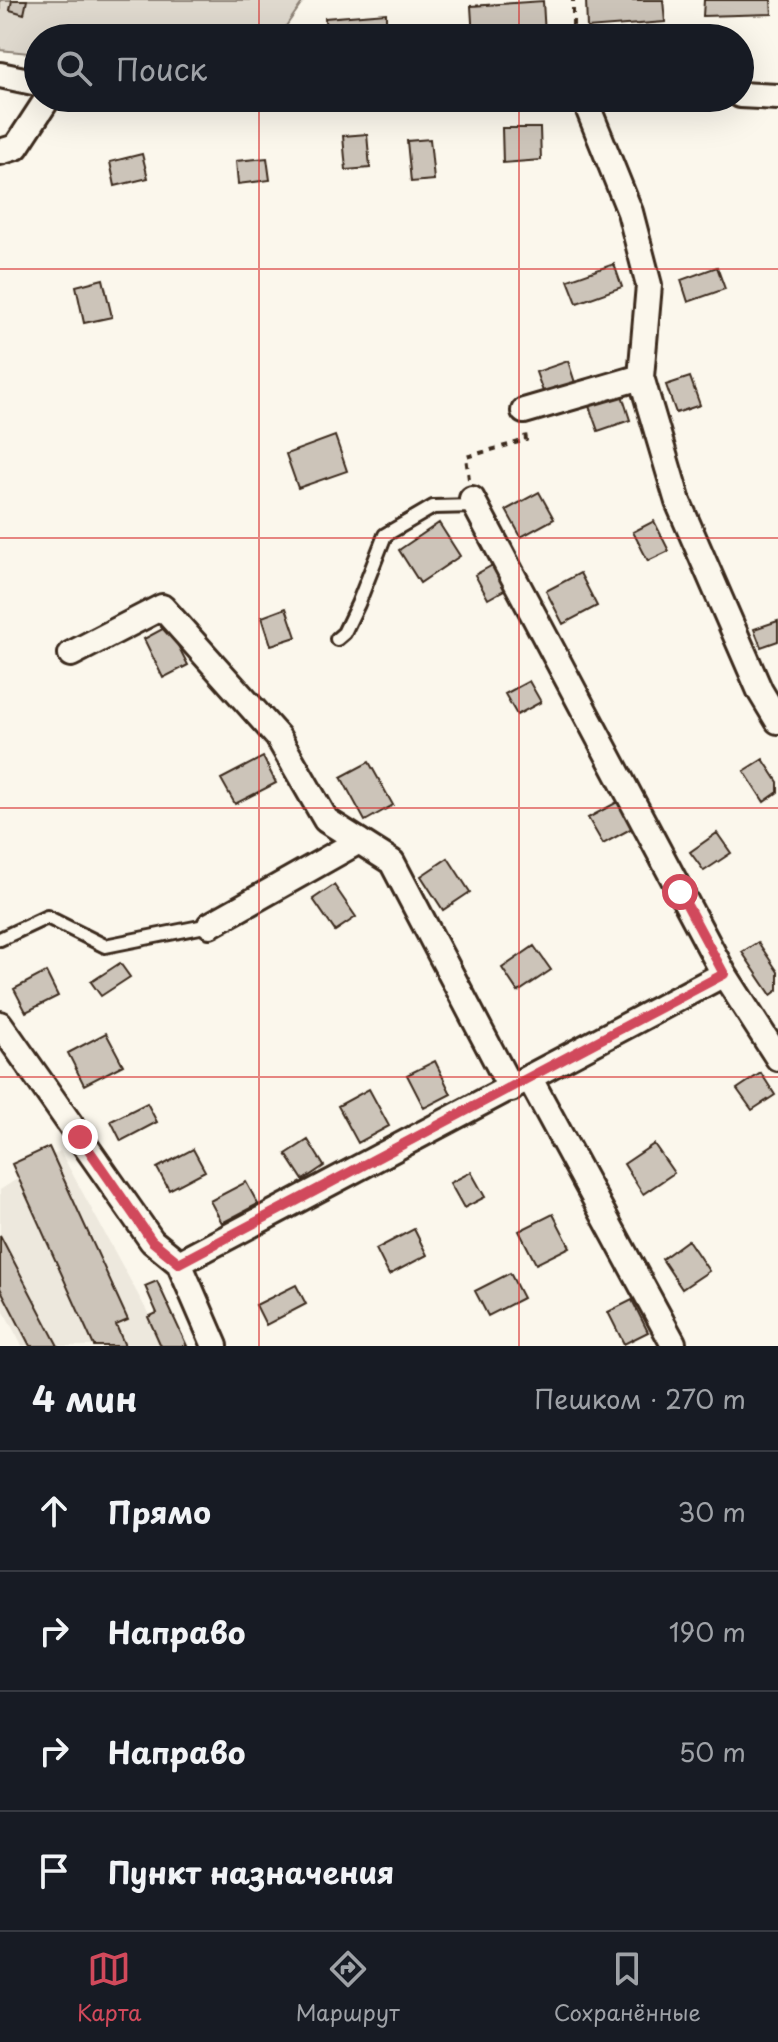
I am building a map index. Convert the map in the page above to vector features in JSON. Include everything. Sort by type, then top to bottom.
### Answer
[{"type":"street","points":[[0,75],[24,80]]},
{"type":"street","points":[[754,96],[778,97]]},
{"type":"street","points":[[0,152],[16,147],[39,112]]},
{"type":"street","points":[[590,112],[630,212],[649,285],[641,377],[678,502],[760,691],[778,721]]},
{"type":"street","points":[[524,411],[641,377]]},
{"type":"street","points":[[474,502],[724,974],[778,1058]]},
{"type":"street","points":[[71,654],[162,607],[278,737],[326,820],[392,862],[673,1343]]},
{"type":"street","points":[[210,925],[359,841]]},
{"type":"street","points":[[179,1263],[724,974]]},
{"type":"street","points":[[0,1024],[152,1241],[179,1263],[215,1346]]},
{"type":"lane","points":[[337,639],[344,633],[358,604],[385,535],[433,507],[474,502]]},
{"type":"lane","points":[[0,939],[47,917],[105,946],[210,925]]},
{"type":"path","points":[[573,0],[573,24]]},
{"type":"path","points":[[474,502],[466,457],[526,440],[524,411]]},
{"type":"shaded area","points":[[0,0],[304,0],[287,24],[24,24],[24,53],[0,50]]},
{"type":"shaded area","points":[[60,1151],[166,1346],[22,1346],[0,1304],[0,1190]]},
{"type":"building","points":[[12,0],[27,0],[24,14],[10,10]]},
{"type":"building","points":[[586,0],[663,0],[665,22],[587,24]]},
{"type":"building","points":[[704,0],[771,0],[772,14],[703,16]]},
{"type":"building","points":[[543,1],[544,24],[472,24],[471,6]]},
{"type":"building","points":[[386,13],[386,24],[325,24],[325,18]]},
{"type":"building","points":[[502,128],[540,128],[541,160],[503,163]]},
{"type":"building","points":[[367,134],[370,168],[346,170],[343,136]]},
{"type":"building","points":[[430,139],[434,180],[411,182],[407,141]]},
{"type":"building","points":[[142,154],[148,178],[115,186],[110,162]]},
{"type":"building","points":[[267,158],[270,180],[238,184],[236,161]]},
{"type":"building","points":[[614,264],[622,287],[577,303],[568,280]]},
{"type":"building","points":[[717,267],[725,289],[688,302],[681,280]]},
{"type":"building","points":[[103,279],[112,317],[84,323],[76,286]]},
{"type":"building","points":[[568,361],[576,386],[545,397],[536,372]]},
{"type":"building","points":[[690,377],[700,405],[676,413],[666,385]]},
{"type":"building","points":[[622,395],[630,420],[598,431],[589,406]]},
{"type":"building","points":[[335,436],[347,471],[298,488],[286,454]]},
{"type":"building","points":[[539,492],[554,519],[521,537],[506,510]]},
{"type":"building","points":[[654,521],[669,551],[648,561],[633,532]]},
{"type":"building","points":[[439,523],[460,556],[420,583],[399,550]]},
{"type":"building","points":[[498,562],[511,586],[488,599],[475,575]]},
{"type":"building","points":[[580,573],[597,606],[563,624],[546,591]]},
{"type":"building","points":[[286,608],[296,637],[271,645],[262,617]]},
{"type":"building","points":[[778,621],[778,641],[761,647],[754,629]]},
{"type":"building","points":[[168,626],[188,665],[163,678],[144,639]]},
{"type":"building","points":[[529,681],[541,702],[517,715],[505,694]]},
{"type":"building","points":[[263,757],[276,783],[235,804],[221,779]]},
{"type":"building","points":[[763,759],[778,782],[778,792],[764,802],[744,771]]},
{"type":"building","points":[[369,762],[393,805],[365,821],[341,777]]},
{"type":"building","points":[[621,800],[636,826],[603,844],[588,818]]},
{"type":"building","points":[[717,833],[731,853],[704,871],[690,852]]},
{"type":"building","points":[[448,858],[470,892],[443,910],[421,876]]},
{"type":"building","points":[[334,885],[356,917],[335,931],[313,899]]},
{"type":"building","points":[[758,942],[778,972],[778,990],[771,995],[742,952]]},
{"type":"building","points":[[534,946],[551,970],[518,992],[502,968]]},
{"type":"building","points":[[120,963],[130,977],[101,996],[91,982]]},
{"type":"building","points":[[46,972],[58,996],[26,1012],[14,989]]},
{"type":"building","points":[[106,1033],[123,1065],[84,1085],[68,1053]]},
{"type":"building","points":[[435,1061],[451,1094],[424,1108],[407,1075]]},
{"type":"building","points":[[761,1073],[775,1095],[752,1110],[737,1089]]},
{"type":"building","points":[[369,1089],[389,1126],[358,1143],[338,1106]]},
{"type":"building","points":[[147,1103],[157,1122],[121,1141],[111,1121]]},
{"type":"building","points":[[308,1140],[324,1166],[303,1180],[286,1154]]},
{"type":"building","points":[[654,1144],[674,1173],[643,1194],[624,1164]]},
{"type":"building","points":[[49,1147],[128,1320],[116,1325],[125,1346],[94,1346],[12,1164]]},
{"type":"building","points":[[193,1149],[205,1171],[169,1190],[157,1168]]},
{"type":"building","points":[[471,1172],[485,1197],[464,1208],[450,1183]]},
{"type":"building","points":[[246,1182],[258,1204],[222,1223],[210,1201]]},
{"type":"building","points":[[553,1214],[570,1247],[536,1264],[519,1231]]},
{"type":"building","points":[[414,1229],[427,1255],[389,1275],[376,1249]]},
{"type":"building","points":[[0,1235],[58,1346],[30,1346],[0,1288]]},
{"type":"building","points":[[688,1240],[709,1271],[682,1289],[662,1259]]},
{"type":"building","points":[[510,1273],[523,1298],[488,1316],[475,1291]]},
{"type":"building","points":[[157,1281],[187,1346],[161,1346],[148,1317],[157,1313],[145,1286]]},
{"type":"building","points":[[296,1285],[306,1304],[266,1325],[256,1305]]},
{"type":"building","points":[[632,1300],[648,1332],[624,1344],[608,1312]]},
{"type":"route","points":[[80,1137],[152,1241],[179,1263],[724,974],[680,892]]}]
